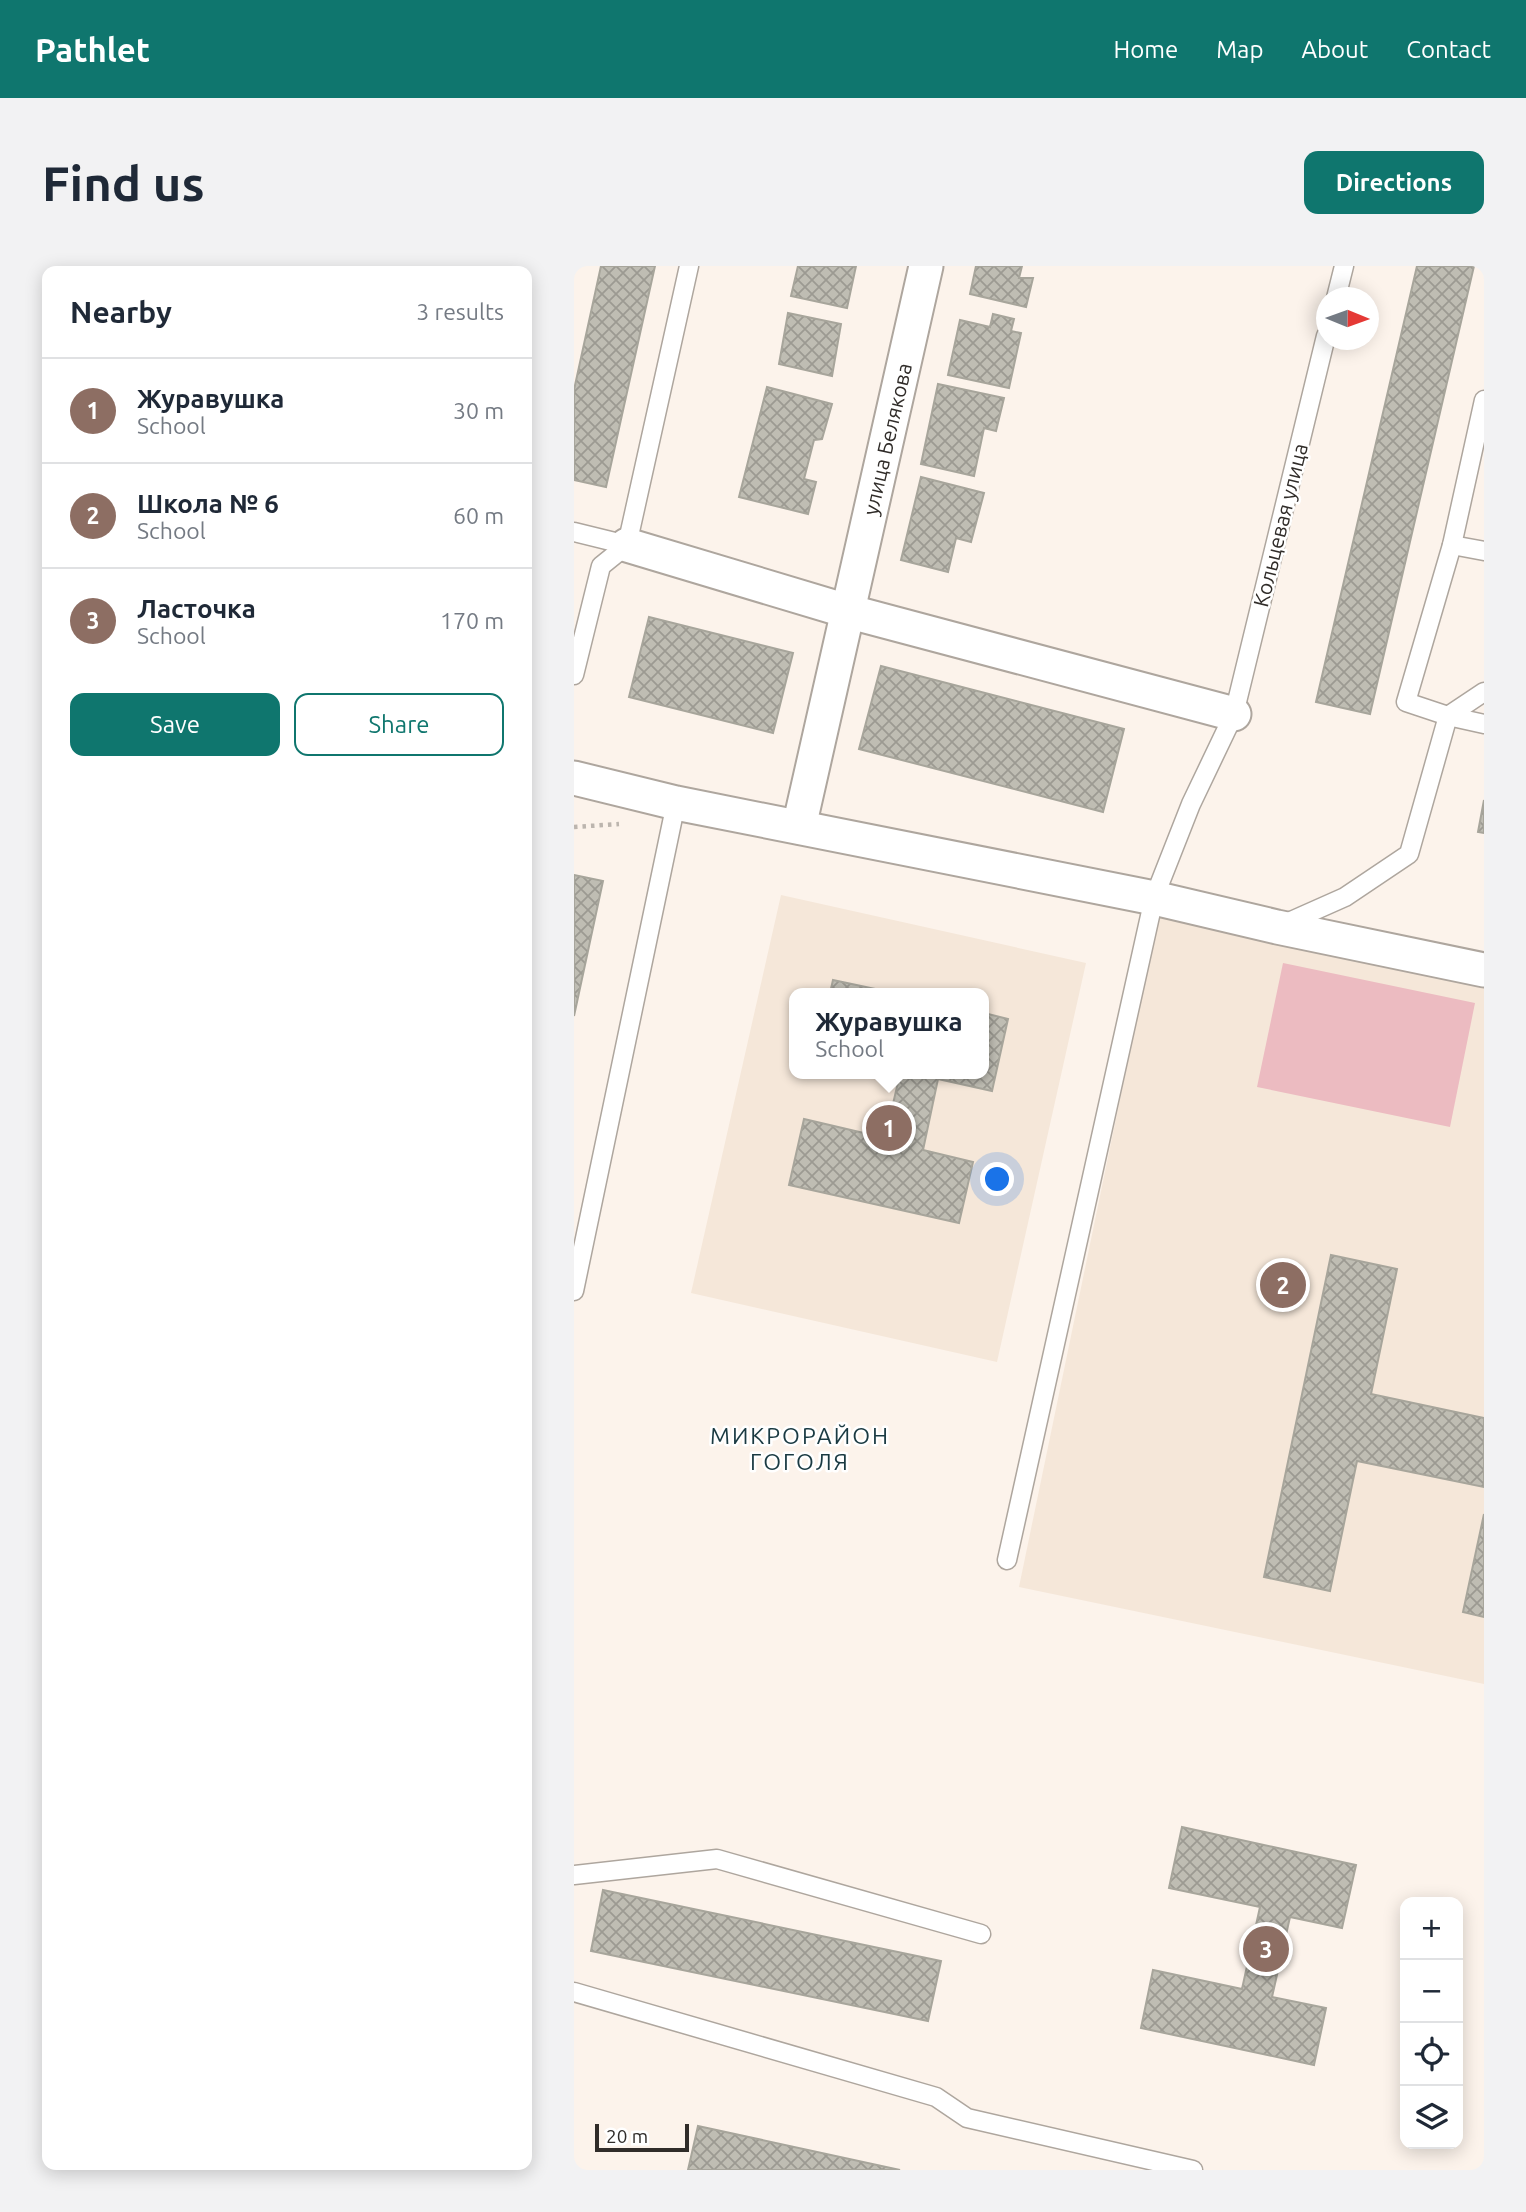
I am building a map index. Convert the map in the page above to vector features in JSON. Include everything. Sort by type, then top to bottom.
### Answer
[{"type":"street","name":"улица Белякова","points":[[799,827],[926,266]]},
{"type":"street","points":[[627,545],[848,611],[1234,714]]},
{"type":"street","points":[[574,778],[676,803],[1154,898],[1277,927],[1484,970]]},
{"type":"lane","points":[[574,675],[601,566],[627,545],[689,266]]},
{"type":"lane","points":[[1339,287],[1344,266]]},
{"type":"lane","name":"Кольцевая улица","points":[[1007,1560],[1154,898],[1191,804],[1234,714],[1323,350]]},
{"type":"lane","points":[[1484,400],[1452,545],[1406,702],[1484,724]]},
{"type":"lane","points":[[574,531],[627,545]]},
{"type":"lane","points":[[1452,545],[1484,551]]},
{"type":"lane","points":[[1277,927],[1345,897],[1409,854],[1448,716],[1484,692]]},
{"type":"lane","points":[[574,1291],[676,803]]},
{"type":"lane","points":[[574,1875],[716,1858],[981,1934]]},
{"type":"lane","points":[[574,1992],[936,2098],[967,2118],[1193,2170]]},
{"type":"shaded area","points":[[781,895],[1086,963],[997,1362],[691,1293]]},
{"type":"shaded area","points":[[1158,916],[1484,984],[1484,1684],[1019,1587]]},
{"type":"shaded area","points":[[1283,963],[1475,1003],[1450,1127],[1257,1087]]},
{"type":"building","points":[[601,266],[655,266],[606,487],[574,480],[574,390]]},
{"type":"building","points":[[798,266],[856,266],[847,308],[791,296]]},
{"type":"building","points":[[976,266],[1022,266],[1019,278],[1033,278],[1026,307],[970,294]]},
{"type":"building","points":[[1417,266],[1474,266],[1370,714],[1316,702]]},
{"type":"building","points":[[788,313],[841,324],[832,376],[779,364]]},
{"type":"building","points":[[993,314],[1014,319],[1011,331],[1021,333],[1009,388],[948,375],[960,320],[990,327]]},
{"type":"building","points":[[938,384],[1004,398],[996,431],[984,428],[974,476],[921,464]]},
{"type":"building","points":[[767,387],[832,404],[822,439],[814,440],[804,479],[816,482],[808,514],[739,497]]},
{"type":"building","points":[[921,477],[984,493],[971,542],[956,538],[948,572],[901,560]]},
{"type":"building","points":[[649,617],[793,653],[773,733],[629,697]]},
{"type":"building","points":[[881,666],[1124,729],[1103,812],[859,749]]},
{"type":"building","points":[[1484,800],[1484,833],[1478,832]]},
{"type":"building","points":[[574,875],[603,881],[574,1016]]},
{"type":"building","points":[[833,980],[871,988],[831,988]]},
{"type":"building","points":[[989,1014],[1008,1019],[992,1091],[938,1079],[989,1079]]},
{"type":"building","points":[[899,1079],[938,1079],[923,1150],[973,1162],[959,1223],[789,1185],[804,1119],[885,1138]]},
{"type":"building","points":[[1331,1255],[1397,1269],[1371,1394],[1484,1418],[1484,1487],[1357,1461],[1330,1591],[1264,1577]]},
{"type":"building","points":[[1484,1514],[1484,1617],[1463,1612]]},
{"type":"building","points":[[1182,1827],[1356,1865],[1342,1928],[1290,1917],[1272,1997],[1326,2008],[1314,2065],[1141,2028],[1153,1970],[1242,1989],[1260,1907],[1169,1888]]},
{"type":"building","points":[[603,1890],[941,1961],[928,2021],[591,1951]]},
{"type":"building","points":[[698,2126],[900,2170],[688,2170]]},
{"type":"place","name":"Журавушка","points":[[889,1128]]},
{"type":"place","name":"Школа № 6","points":[[1283,1285]]},
{"type":"place","name":"Ласточка","points":[[1266,1949]]},
{"type":"district","name":"МИКРОРАЙОН ГОГОЛЯ","points":[[800,1448]]}]
